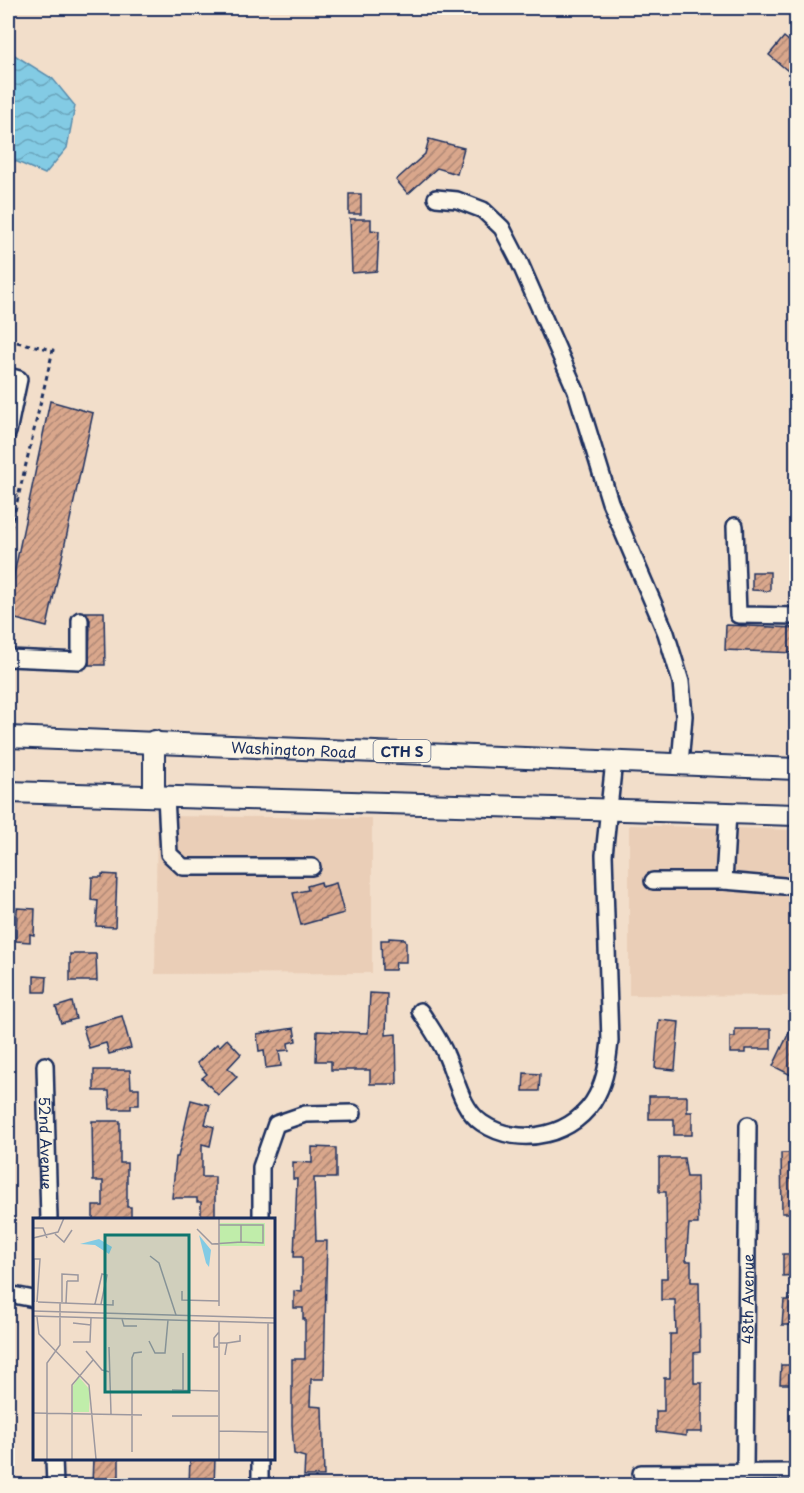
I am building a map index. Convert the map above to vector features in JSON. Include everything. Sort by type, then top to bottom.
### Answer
[{"type":"main road","name":"Washington Road","points":[[8,736],[796,769]]},
{"type":"main road","points":[[154,741],[160,796]]},
{"type":"main road","points":[[8,792],[796,815]]},
{"type":"street","points":[[436,198],[457,200],[483,210],[502,228],[519,261],[571,380],[610,502],[666,633],[681,682],[684,716],[680,764]]},
{"type":"street","points":[[8,376],[19,379],[8,432]]},
{"type":"street","points":[[735,526],[738,615],[796,616]]},
{"type":"street","points":[[8,658],[80,661],[80,620]]},
{"type":"street","points":[[420,1011],[446,1053],[461,1095],[481,1123],[514,1136],[544,1135],[577,1122],[597,1095],[606,1068],[610,1041],[604,855],[614,761]]},
{"type":"street","points":[[160,796],[170,854],[183,867],[312,867]]},
{"type":"street","points":[[724,881],[728,813]]},
{"type":"street","points":[[653,881],[724,881],[784,886]]},
{"type":"street","name":"52nd Avenue","points":[[45,1065],[49,1218]]},
{"type":"street","points":[[261,1218],[261,1167],[276,1124],[305,1114],[353,1113]]},
{"type":"street","name":"48th Avenue","points":[[745,1471],[748,1125]]},
{"type":"street","points":[[8,1294],[33,1299]]},
{"type":"street","points":[[54,1460],[55,1485]]},
{"type":"street","points":[[260,1460],[260,1485]]},
{"type":"street","points":[[641,1473],[796,1472]]},
{"type":"path","points":[[8,340],[53,350],[8,540]]},
{"type":"path","points":[[8,493],[18,496]]},
{"type":"shaded area","points":[[157,816],[372,818],[372,973],[155,974]]},
{"type":"shaded area","points":[[629,825],[796,830],[796,996],[629,995]]},
{"type":"water","points":[[8,51],[53,79],[75,106],[67,148],[45,174],[8,158]]},
{"type":"building","points":[[784,37],[796,47],[796,61],[788,71],[769,55]]},
{"type":"building","points":[[429,139],[464,148],[457,174],[437,168],[408,194],[396,180],[425,154]]},
{"type":"building","points":[[349,194],[361,194],[361,214],[349,214]]},
{"type":"building","points":[[350,219],[371,219],[371,230],[379,231],[377,271],[352,273]]},
{"type":"building","points":[[50,401],[93,413],[47,627],[8,617],[8,603]]},
{"type":"building","points":[[752,572],[770,572],[770,591],[752,590]]},
{"type":"building","points":[[86,612],[104,612],[105,665],[89,665],[90,620]]},
{"type":"building","points":[[726,625],[796,628],[796,653],[725,650]]},
{"type":"building","points":[[102,874],[117,875],[115,927],[96,926],[98,901],[91,900],[92,877],[102,877]]},
{"type":"building","points":[[321,882],[322,887],[336,883],[344,913],[301,925],[293,893],[308,890],[307,886]]},
{"type":"building","points":[[17,908],[35,909],[34,935],[30,934],[30,942],[16,941]]},
{"type":"building","points":[[389,938],[405,939],[406,962],[396,962],[395,970],[382,970],[381,940],[389,940]]},
{"type":"building","points":[[70,954],[96,954],[97,981],[70,981]]},
{"type":"building","points":[[34,976],[47,977],[46,992],[34,992]]},
{"type":"building","points":[[370,993],[387,994],[386,1035],[396,1034],[397,1084],[370,1084],[370,1070],[331,1070],[331,1061],[316,1061],[317,1031],[368,1033]]},
{"type":"building","points":[[72,1002],[76,1019],[61,1023],[56,1007]]},
{"type":"building","points":[[122,1016],[131,1048],[109,1054],[106,1043],[89,1048],[83,1027]]},
{"type":"building","points":[[796,1018],[796,1064],[791,1075],[773,1066]]},
{"type":"building","points":[[659,1020],[679,1022],[675,1070],[655,1068]]},
{"type":"building","points":[[294,1028],[296,1041],[288,1043],[289,1050],[279,1051],[281,1066],[266,1068],[264,1050],[259,1051],[257,1034]]},
{"type":"building","points":[[735,1029],[771,1029],[771,1049],[745,1049],[745,1053],[730,1053],[730,1037],[735,1037]]},
{"type":"building","points":[[227,1039],[241,1054],[228,1068],[237,1077],[218,1095],[202,1078],[207,1074],[197,1063],[217,1044],[220,1046]]},
{"type":"building","points":[[94,1070],[130,1070],[131,1088],[139,1088],[139,1105],[131,1105],[131,1109],[110,1109],[109,1091],[94,1091]]},
{"type":"building","points":[[524,1073],[540,1074],[539,1091],[523,1091]]},
{"type":"building","points":[[649,1096],[687,1096],[687,1112],[692,1112],[692,1135],[674,1135],[674,1119],[649,1119]]},
{"type":"building","points":[[191,1100],[210,1105],[205,1124],[214,1127],[210,1146],[202,1144],[202,1177],[215,1177],[215,1218],[201,1218],[201,1202],[197,1202],[197,1198],[172,1198],[176,1157],[178,1157]]},
{"type":"building","points":[[92,1121],[120,1121],[120,1163],[127,1163],[127,1207],[131,1207],[131,1218],[93,1218],[93,1206],[103,1206],[103,1181],[93,1181]]},
{"type":"building","points":[[312,1147],[336,1148],[336,1178],[314,1178],[316,1241],[327,1241],[324,1379],[311,1379],[310,1406],[322,1407],[324,1476],[304,1476],[305,1457],[294,1454],[292,1425],[292,1359],[305,1359],[303,1308],[294,1308],[294,1291],[302,1292],[302,1257],[294,1257],[297,1179],[293,1179],[293,1162],[312,1163]]},
{"type":"building","points":[[781,1153],[796,1153],[796,1213],[782,1213]]},
{"type":"building","points":[[659,1158],[684,1158],[687,1177],[697,1177],[698,1224],[689,1224],[686,1261],[691,1261],[691,1282],[699,1282],[700,1352],[694,1353],[694,1383],[702,1383],[702,1432],[686,1432],[686,1436],[656,1432],[656,1411],[664,1411],[664,1378],[670,1378],[670,1334],[676,1334],[675,1300],[661,1300],[661,1278],[667,1278],[666,1192],[659,1192]]},
{"type":"building","points":[[783,1254],[796,1254],[796,1275],[783,1276]]},
{"type":"building","points":[[784,1300],[796,1300],[796,1325],[782,1325]]},
{"type":"building","points":[[781,1365],[796,1365],[796,1384],[780,1384]]},
{"type":"building","points":[[93,1460],[119,1460],[119,1485],[92,1485]]},
{"type":"building","points":[[190,1460],[215,1460],[214,1485],[189,1485]]}]
